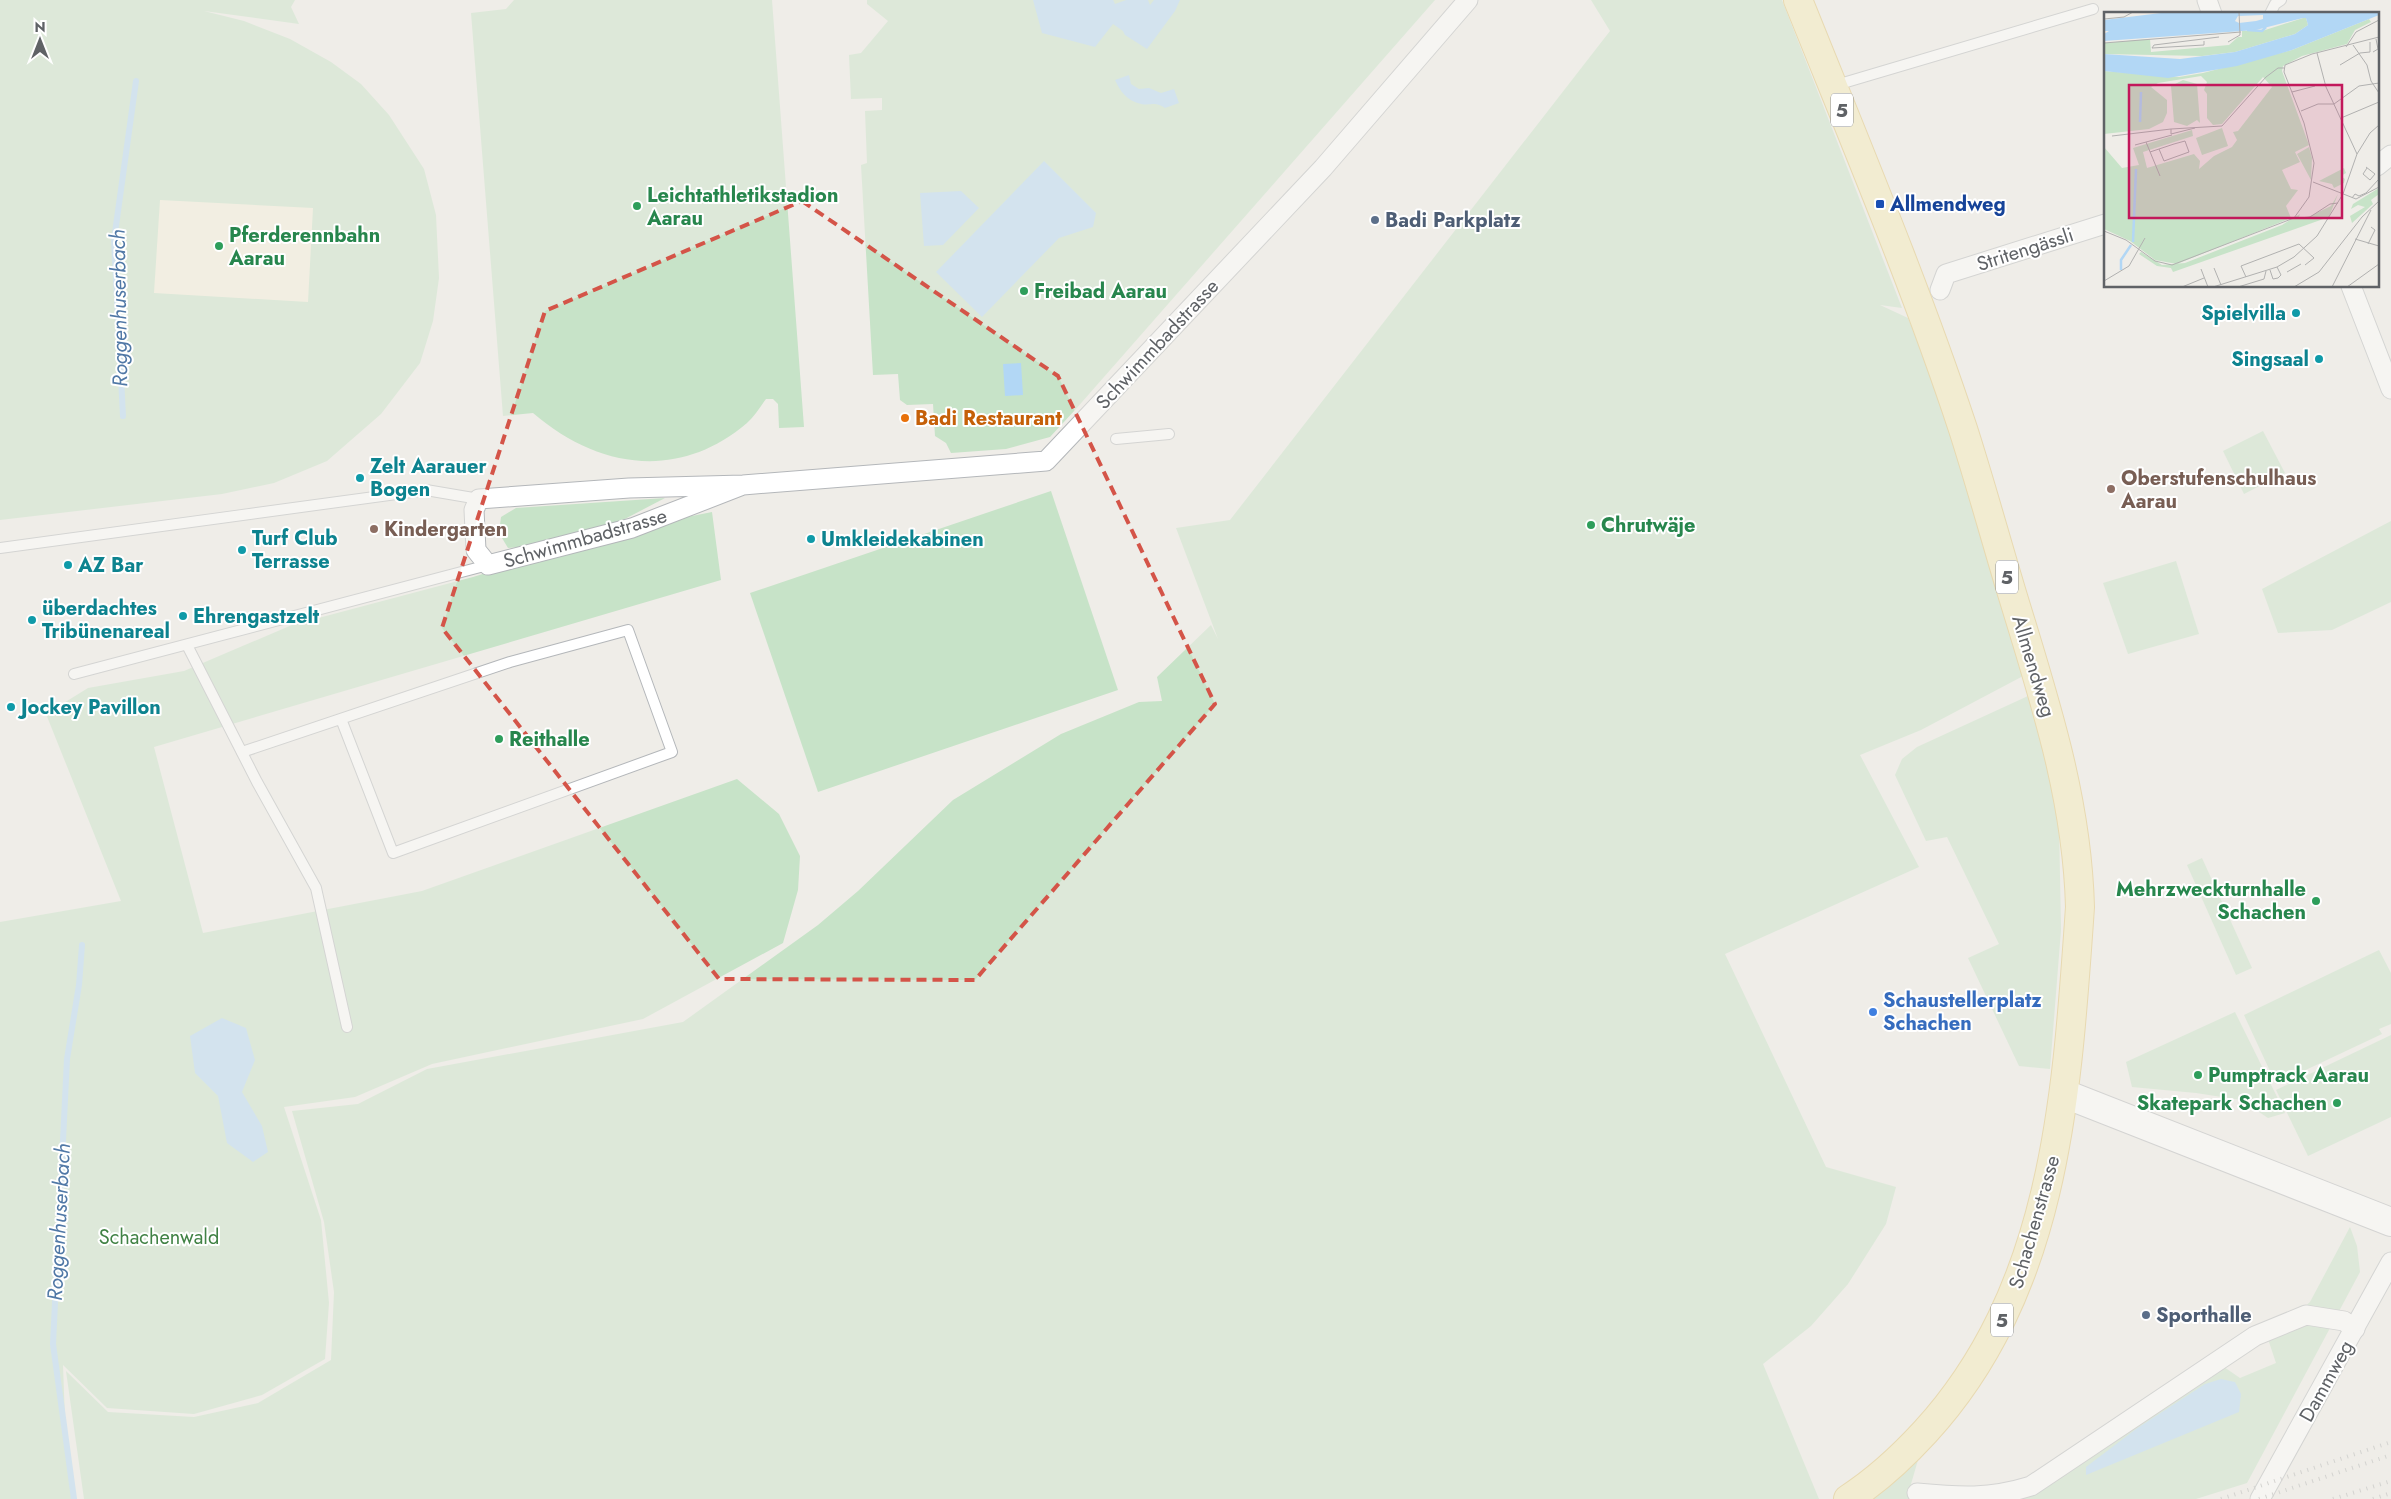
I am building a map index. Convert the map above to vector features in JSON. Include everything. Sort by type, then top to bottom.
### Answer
[{"type":"main road","name":"Allmendweg","points":[[1798,0],[1912,286],[1963,430],[2050,717],[2068,790],[2076,842],[2080,907],[2064,1094]]},
{"type":"main road","name":"Schachenstrasse","points":[[1848,1499],[1884,1472],[1936,1420],[1957,1394],[1990,1342],[2014,1294],[2038,1222],[2055,1150],[2064,1094]]},
{"type":"street","name":"Schwimmbadstrasse","points":[[743,485],[632,528],[488,565],[476,550],[474,510],[479,499],[629,488],[743,485],[1046,461],[1323,168],[1468,0]]},
{"type":"street","points":[[2207,0],[2211,12]]},
{"type":"street","points":[[2378,165],[2391,155]]},
{"type":"street","name":"Stritengässli","points":[[1912,286],[1943,282],[2104,224]]},
{"type":"street","points":[[2352,288],[2389,380]]},
{"type":"street","points":[[2064,1094],[2110,1114],[2391,1222]]},
{"type":"street","name":"Dammweg","points":[[2260,1499],[2391,1262]]},
{"type":"street","points":[[1917,1493],[1969,1498],[2007,1494],[2031,1486],[2255,1336],[2306,1315],[2344,1321],[2355,1329]]},
{"type":"lane","points":[[2271,12],[2275,4],[2281,0]]},
{"type":"lane","points":[[1832,86],[2093,9]]},
{"type":"lane","points":[[1116,439],[1169,434]]},
{"type":"lane","points":[[0,548],[426,490],[479,499]]},
{"type":"lane","points":[[74,674],[488,565]]},
{"type":"lane","points":[[242,752],[341,718],[510,662],[628,630],[672,752],[393,853],[341,718]]},
{"type":"lane","points":[[187,645],[242,752],[316,888],[347,1027]]},
{"type":"highlighted area","points":[[802,201],[1058,376],[1215,704],[975,980],[719,979],[442,628],[545,311]]},
{"type":"green space","name":"Pferderennbahn Aarau","points":[[0,0],[295,0],[291,7],[299,24],[204,11],[244,21],[290,39],[331,62],[361,84],[389,115],[424,169],[436,215],[439,278],[433,321],[420,363],[381,414],[327,461],[274,483],[222,494],[0,520]]},
{"type":"green space","name":"Leichtathletikstadion Aarau","points":[[514,0],[772,0],[804,427],[779,428],[778,404],[773,399],[766,399],[747,423],[721,442],[694,454],[667,460],[639,461],[611,456],[584,446],[558,432],[533,413],[503,416],[471,13],[506,9]]},
{"type":"green space","name":"Freibad Aarau","points":[[867,0],[1435,0],[1050,437],[1006,449],[951,453],[946,443],[935,436],[933,404],[907,405],[900,400],[898,374],[873,375],[861,165],[867,163],[865,111],[882,110],[882,98],[851,99],[849,55],[861,53],[888,21],[867,4]]},
{"type":"green space","points":[[1591,0],[1782,0],[1902,308],[1880,305],[1908,318],[1937,390],[2025,675],[1921,730],[1860,755],[1919,867],[1725,954],[1826,1167],[1896,1187],[1886,1224],[1848,1284],[1811,1326],[1763,1364],[1819,1499],[84,1499],[66,1371],[108,1412],[194,1417],[258,1403],[331,1360],[334,1292],[324,1222],[292,1111],[358,1104],[427,1069],[683,1022],[818,925],[858,891],[953,800],[1061,734],[1139,702],[1162,701],[1157,677],[1211,625],[1218,639],[1176,528],[1230,520],[1610,31]]},
{"type":"green space","points":[[2263,431],[2285,473],[2244,494],[2223,451]]},
{"type":"green space","points":[[1051,491],[1118,690],[818,792],[750,593]]},
{"type":"green space","points":[[665,498],[621,521],[532,546],[508,548],[499,533],[501,517],[516,508]]},
{"type":"green space","name":"Schachenwald","points":[[712,512],[721,580],[154,747],[203,933],[422,891],[737,779],[779,814],[800,856],[798,890],[783,943],[643,1019],[432,1064],[355,1097],[284,1107],[321,1220],[329,1303],[325,1359],[262,1395],[194,1414],[107,1408],[63,1365],[66,1448],[74,1499],[0,1499],[0,922],[121,901],[46,714],[88,688],[184,671],[292,625],[473,577],[632,528]]},
{"type":"green space","points":[[2391,521],[2391,602],[2332,630],[2278,633],[2262,589]]},
{"type":"green space","points":[[2176,561],[2199,634],[2128,654],[2103,583]]},
{"type":"green space","points":[[2028,696],[2045,749],[2059,823],[2061,930],[2050,1069],[2019,1066],[1968,958],[1999,944],[1947,837],[1926,841],[1895,775],[1902,759],[1917,747]]},
{"type":"green space","points":[[2202,858],[2252,968],[2236,975],[2187,865]]},
{"type":"green space","points":[[2379,950],[2391,973],[2391,1024],[2379,1029],[2382,1034],[2276,1084],[2244,1015]]},
{"type":"green space","name":"Pumptrack Aarau","points":[[2235,1012],[2285,1113],[2268,1118],[2241,1100],[2196,1093],[2132,1087],[2126,1062]]},
{"type":"green space","name":"Skatepark Schachen","points":[[2391,1035],[2391,1117],[2308,1156],[2276,1090]]},
{"type":"green space","points":[[2350,1227],[2357,1246],[2360,1272],[2247,1483],[2196,1499],[2015,1499],[2224,1367],[2240,1378],[2276,1363],[2268,1339],[2310,1302]]},
{"type":"green space","points":[[1920,1453],[1909,1491],[1932,1499],[1866,1499]]},
{"type":"sand","points":[[160,200],[313,208],[308,302],[154,293]]},
{"type":"water","points":[[1033,0],[1113,0],[1115,4],[1126,0],[1148,0],[1150,5],[1154,0],[1180,0],[1175,11],[1147,49],[1125,35],[1123,31],[1113,24],[1095,47],[1042,33]]},
{"type":"water","points":[[1129,75],[1131,84],[1139,89],[1149,88],[1161,93],[1174,89],[1179,103],[1165,108],[1155,104],[1141,104],[1132,101],[1122,92],[1115,80]]},
{"type":"water","points":[[1044,161],[1096,213],[1093,227],[1059,238],[982,317],[936,272]]},
{"type":"water","points":[[961,191],[979,208],[943,245],[924,246],[920,193]]},
{"type":"water","points":[[1021,363],[1023,395],[1005,396],[1003,364]]},
{"type":"water","points":[[222,1018],[246,1028],[255,1060],[242,1092],[262,1126],[268,1152],[253,1162],[227,1143],[218,1096],[195,1073],[190,1036]]},
{"type":"water","points":[[2221,1379],[2235,1382],[2241,1394],[2239,1412],[2086,1475],[2086,1467],[2136,1429],[2205,1384]]},
{"type":"waterway","name":"Roggenhuserbach","points":[[123,416],[114,240],[136,81]]},
{"type":"waterway","name":"Roggenhuserbach","points":[[74,1499],[53,1344],[67,1059],[79,985],[82,945]]},
{"type":"railway","points":[[2221,1499],[2391,1442]]},
{"type":"railway","points":[[2259,1499],[2391,1455]]},
{"type":"railway","points":[[2333,1499],[2391,1481]]},
{"type":"railway","points":[[2373,1499],[2391,1493]]},
{"type":"place","name":"Allmendweg","points":[[1880,204]]},
{"type":"place","name":"Leichtathletikstadion Aarau","points":[[637,206]]},
{"type":"place","name":"Badi Parkplatz","points":[[1375,220]]},
{"type":"place","name":"Pferderennbahn Aarau","points":[[219,246]]},
{"type":"place","name":"Freibad Aarau","points":[[1024,291]]},
{"type":"place","name":"Spielvilla","points":[[2296,313]]},
{"type":"place","name":"Singsaal","points":[[2319,359]]},
{"type":"place","name":"Badi Restaurant","points":[[905,418]]},
{"type":"place","name":"Zelt Aarauer Bogen","points":[[360,478]]},
{"type":"place","name":"Oberstufenschulhaus Aarau","points":[[2111,489]]},
{"type":"place","name":"Chrutwäje","points":[[1591,525]]},
{"type":"place","name":"Kindergarten","points":[[374,529]]},
{"type":"place","name":"Umkleidekabinen","points":[[811,539]]},
{"type":"place","name":"Turf Club Terrasse","points":[[242,550]]},
{"type":"place","name":"AZ Bar","points":[[68,565]]},
{"type":"place","name":"Ehrengastzelt","points":[[183,616]]},
{"type":"place","name":"überdachtes Tribünenareal","points":[[32,620]]},
{"type":"place","name":"Jockey Pavillon","points":[[11,707]]},
{"type":"place","name":"Reithalle","points":[[499,739]]},
{"type":"place","name":"Mehrzweckturnhalle Schachen","points":[[2316,901]]},
{"type":"place","name":"Schaustellerplatz Schachen","points":[[1873,1012]]},
{"type":"place","name":"Pumptrack Aarau","points":[[2198,1075]]},
{"type":"place","name":"Skatepark Schachen","points":[[2337,1103]]},
{"type":"place","name":"Sporthalle","points":[[2146,1315]]}]
